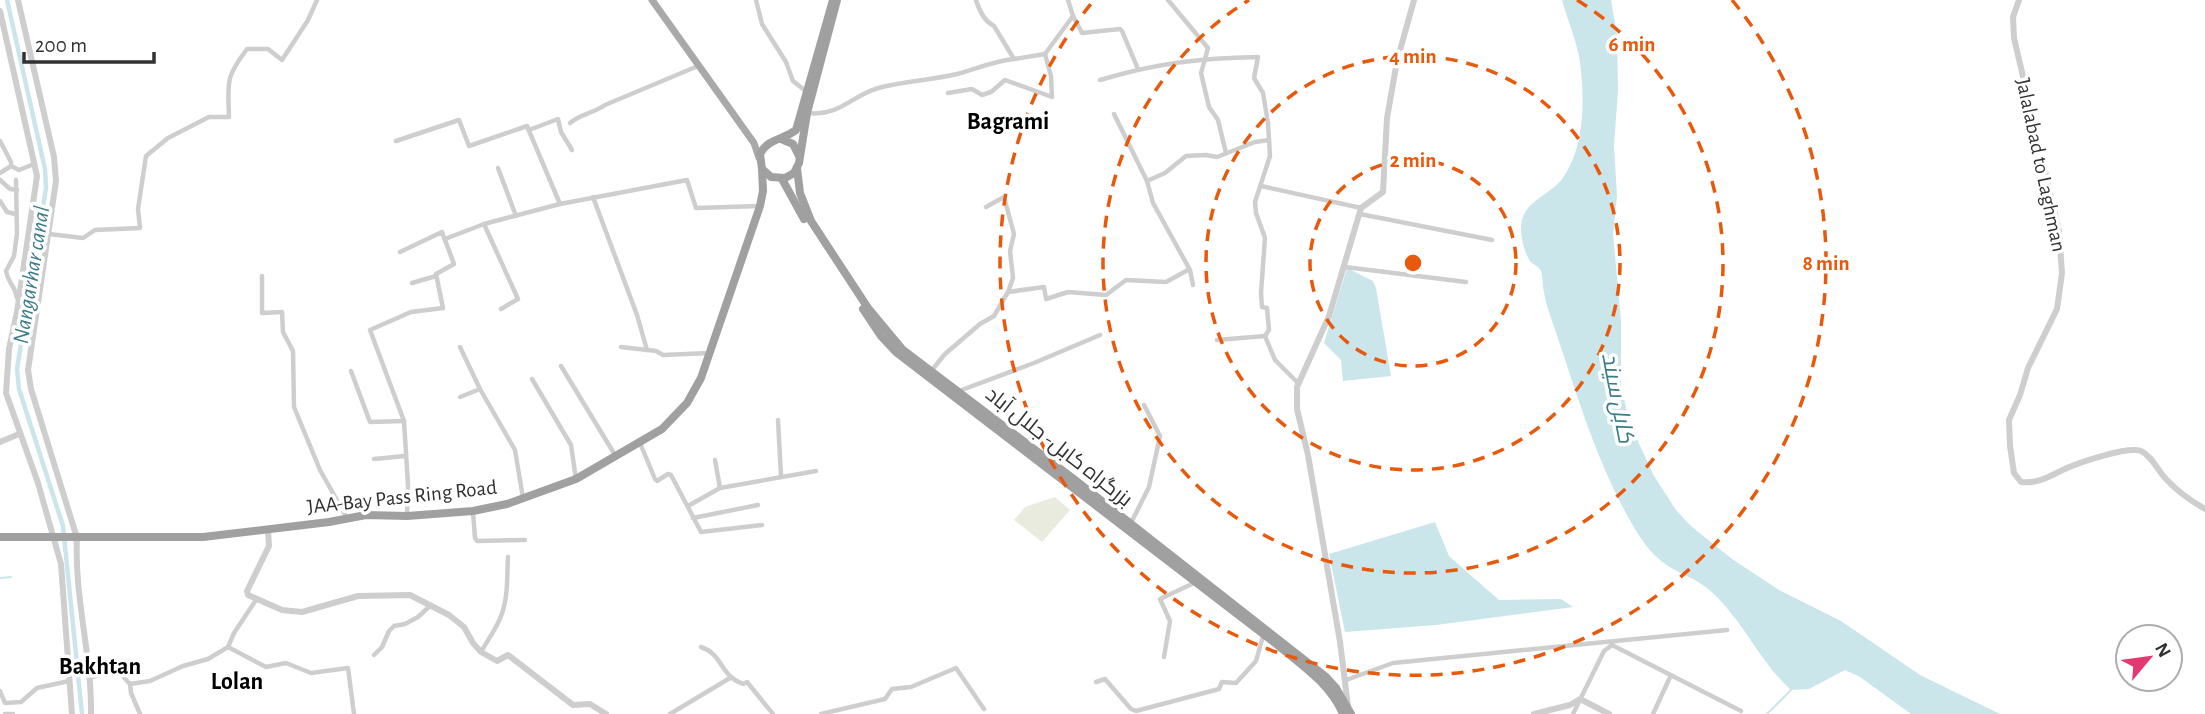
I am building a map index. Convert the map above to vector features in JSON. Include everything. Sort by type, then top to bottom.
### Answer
[{"type":"highway","name":"بزرگراه کابل- جلال آباد","points":[[781,139],[796,130],[835,0]]},
{"type":"highway","name":"بزرگراه کابل- جلال آباد","points":[[798,165],[807,113],[835,0]]},
{"type":"highway","name":"بزرگراه کابل- جلال آباد","points":[[781,139],[797,150],[798,185],[804,206],[828,254]]},
{"type":"highway","points":[[762,169],[762,149],[769,142],[781,139]]},
{"type":"highway","points":[[763,191],[779,179],[790,176],[798,165]]},
{"type":"highway","name":"بزرگراه کابل- جلال آباد","points":[[762,169],[766,174],[779,179],[828,254],[885,331],[929,374],[1126,523],[1296,657],[1347,712]]},
{"type":"highway","name":"JAA-Bay Pass Ring Road","points":[[55,538],[125,535],[203,537],[366,515],[407,516],[473,511],[523,499],[576,480],[662,429],[687,403],[701,378],[760,206],[763,191],[762,169]]},
{"type":"highway","name":"بزرگراه کابل- جلال آباد","points":[[929,374],[958,391],[1073,483]]},
{"type":"highway","points":[[0,537],[55,538]]},
{"type":"highway","name":"بزرگراه کابل- جلال آباد","points":[[1183,569],[1195,582],[1264,635],[1326,677],[1336,688],[1347,712]]},
{"type":"main road","points":[[652,0],[749,135],[760,160]]},
{"type":"main road","points":[[749,135],[769,142]]},
{"type":"street","points":[[18,0],[54,157],[56,181],[28,370],[31,389],[77,538],[76,562],[91,714]]},
{"type":"street","points":[[49,234],[83,238],[95,230],[140,228],[138,209],[146,156],[168,138],[209,117],[229,117],[228,85],[231,70],[247,49],[268,49],[282,60],[317,0]]},
{"type":"street","points":[[756,0],[762,24],[786,62],[793,81],[807,93]]},
{"type":"street","points":[[976,0],[979,10],[989,23],[995,26],[1014,59]]},
{"type":"street","points":[[1068,0],[1082,33],[1120,29],[1138,69]]},
{"type":"street","points":[[1168,0],[1208,47],[1201,73],[1209,107],[1218,120],[1226,153]]},
{"type":"street","points":[[1347,712],[1347,682],[1308,455],[1297,409],[1298,383],[1325,327],[1360,211],[1383,192],[1387,118],[1397,61],[1414,0]]},
{"type":"street","name":"Jalalabad to Laghman","points":[[2018,0],[2012,17],[2014,38],[2059,230],[2062,273],[2057,309],[2028,369],[2009,420],[2014,473],[2021,482],[2031,483],[2044,480],[2067,468],[2133,449],[2144,452],[2176,489],[2205,509]]},
{"type":"street","points":[[0,11],[37,176],[9,349],[6,393],[38,483],[61,564],[72,714]]},
{"type":"street","points":[[807,113],[822,115],[881,87],[924,81],[999,61],[1045,54],[1073,16]]},
{"type":"street","points":[[948,93],[972,89],[982,95],[991,92],[1005,80],[1052,97],[1051,76],[1045,54]]},
{"type":"street","points":[[1100,80],[1138,69],[1206,57],[1258,57],[1254,78],[1262,93],[1268,123],[1270,156],[1255,202],[1265,238],[1261,293],[1262,307],[1267,308],[1269,330],[1265,336]]},
{"type":"street","points":[[570,123],[576,117],[597,111],[605,105],[698,66]]},
{"type":"street","points":[[1114,114],[1147,181],[1153,203],[1190,270],[1193,285]]},
{"type":"street","points":[[529,130],[558,119],[561,132],[572,150]]},
{"type":"street","points":[[396,141],[457,120],[460,121],[469,146],[527,126],[560,204]]},
{"type":"street","points":[[1147,181],[1165,173],[1186,156],[1217,157],[1269,139]]},
{"type":"street","points":[[0,141],[11,162],[10,166]]},
{"type":"street","points":[[10,166],[19,170],[35,164]]},
{"type":"street","points":[[0,173],[10,166]]},
{"type":"street","points":[[498,168],[516,216]]},
{"type":"street","points":[[0,180],[16,190]]},
{"type":"street","points":[[16,180],[17,233],[14,256],[6,271],[7,279],[16,287],[18,305]]},
{"type":"street","points":[[446,239],[484,224],[560,204],[687,180],[696,208],[760,206]]},
{"type":"street","points":[[1261,186],[1492,240]]},
{"type":"street","points":[[593,197],[637,315],[647,350]]},
{"type":"street","points":[[929,374],[945,354],[980,324],[994,316],[1013,278],[1010,251],[1014,234],[1003,197],[986,207]]},
{"type":"street","points":[[0,201],[7,212],[15,214]]},
{"type":"street","points":[[484,224],[518,299],[501,309]]},
{"type":"street","points":[[400,251],[442,232],[446,239],[454,265],[436,276],[412,283]]},
{"type":"street","points":[[1345,267],[1466,282]]},
{"type":"street","points":[[1008,292],[1044,287],[1046,299],[1068,292],[1106,295],[1126,280],[1166,282],[1188,270]]},
{"type":"street","points":[[262,276],[262,313],[282,312],[283,332],[293,351],[294,407],[320,470],[347,518]]},
{"type":"street","points":[[407,516],[404,421],[370,330],[411,312],[443,308],[436,276]]},
{"type":"street","points":[[958,391],[1100,335]]},
{"type":"street","points":[[1217,340],[1265,336]]},
{"type":"street","points":[[1265,336],[1275,359],[1298,383]]},
{"type":"street","points":[[460,347],[480,389],[515,450],[523,499]]},
{"type":"street","points":[[621,347],[663,355],[710,353]]},
{"type":"street","points":[[561,366],[616,457]]},
{"type":"street","points":[[351,372],[370,422],[404,421]]},
{"type":"street","points":[[532,379],[571,445],[576,480]]},
{"type":"street","points":[[460,397],[480,389]]},
{"type":"street","points":[[1126,523],[1149,486],[1160,436],[1144,405]]},
{"type":"street","points":[[778,420],[781,476]]},
{"type":"street","points":[[0,442],[19,434]]},
{"type":"street","points":[[639,442],[655,479],[657,481],[670,474],[702,533],[762,525]]},
{"type":"street","points":[[374,459],[405,456]]},
{"type":"street","points":[[715,460],[720,488]]},
{"type":"street","points":[[688,506],[720,488],[816,471]]},
{"type":"street","points":[[693,517],[758,505]]},
{"type":"street","points":[[473,511],[477,541],[525,540]]},
{"type":"street","points":[[268,530],[269,546],[247,591],[248,595],[256,600],[260,599],[282,610],[302,612],[362,595],[407,594],[431,605],[464,627],[472,643],[481,652],[498,662],[508,655],[573,705],[586,703],[606,714]]},
{"type":"street","points":[[481,652],[495,632],[505,602],[508,558]]},
{"type":"street","points":[[1164,657],[1170,621],[1160,599],[1195,582]]},
{"type":"street","points":[[130,684],[150,681],[183,666],[208,659],[228,647],[256,600]]},
{"type":"street","points":[[374,655],[382,648],[394,626],[418,617],[431,605]]},
{"type":"street","points":[[1336,688],[1393,663],[1727,630]]},
{"type":"street","points":[[1096,682],[1105,679],[1136,711],[1219,689],[1222,682],[1236,683],[1256,661],[1264,635]]},
{"type":"street","points":[[1573,714],[1604,651],[1612,645],[1741,711]]},
{"type":"street","points":[[228,647],[266,667],[286,663],[311,673],[348,668],[354,714]]},
{"type":"street","points":[[701,647],[711,650],[730,678],[743,684],[747,682],[773,714]]},
{"type":"street","points":[[821,714],[885,699],[892,689],[911,687],[956,668],[984,709]]},
{"type":"street","points":[[89,678],[117,670],[130,684],[140,714]]},
{"type":"street","points":[[1653,714],[1671,675]]},
{"type":"street","points":[[670,714],[730,678]]},
{"type":"street","points":[[0,691],[5,703],[17,703],[37,688],[69,681]]},
{"type":"street","points":[[1534,714],[1570,705],[1580,699]]},
{"type":"street","points":[[1580,699],[1609,714]]},
{"type":"street","points":[[5,714],[13,714]]},
{"type":"shaded area","points":[[1055,497],[1070,510],[1042,542],[1014,520],[1025,507]]},
{"type":"water","name":"کابل سيند","points":[[1562,0],[1611,0],[1617,34],[1618,91],[1614,145],[1617,196],[1613,234],[1621,320],[1621,386],[1630,424],[1654,476],[1676,510],[1691,526],[1732,559],[1779,590],[1841,621],[1920,675],[2000,714],[1911,714],[1860,677],[1845,670],[1809,689],[1791,690],[1719,599],[1703,585],[1661,561],[1636,531],[1596,449],[1548,308],[1541,271],[1528,257],[1521,235],[1525,213],[1562,179],[1570,166],[1580,136],[1583,103],[1581,71]]},
{"type":"water","points":[[1347,268],[1373,281],[1376,288],[1391,376],[1343,381],[1341,360],[1324,343]]},
{"type":"water","points":[[1435,522],[1449,556],[1499,600],[1561,599],[1573,607],[1436,625],[1345,632],[1329,554]]},
{"type":"waterway","name":"Nangarhar canal","points":[[7,0],[45,169],[46,188],[17,369],[19,389],[63,526],[82,714]]},
{"type":"waterway","points":[[0,578],[11,577]]},
{"type":"waterway","points":[[1767,714],[1791,690]]},
{"type":"district","name":"Bagrami","points":[[1008,122]]},
{"type":"district","name":"Bakhtan","points":[[100,667]]},
{"type":"district","name":"Lolan","points":[[237,682]]}]
